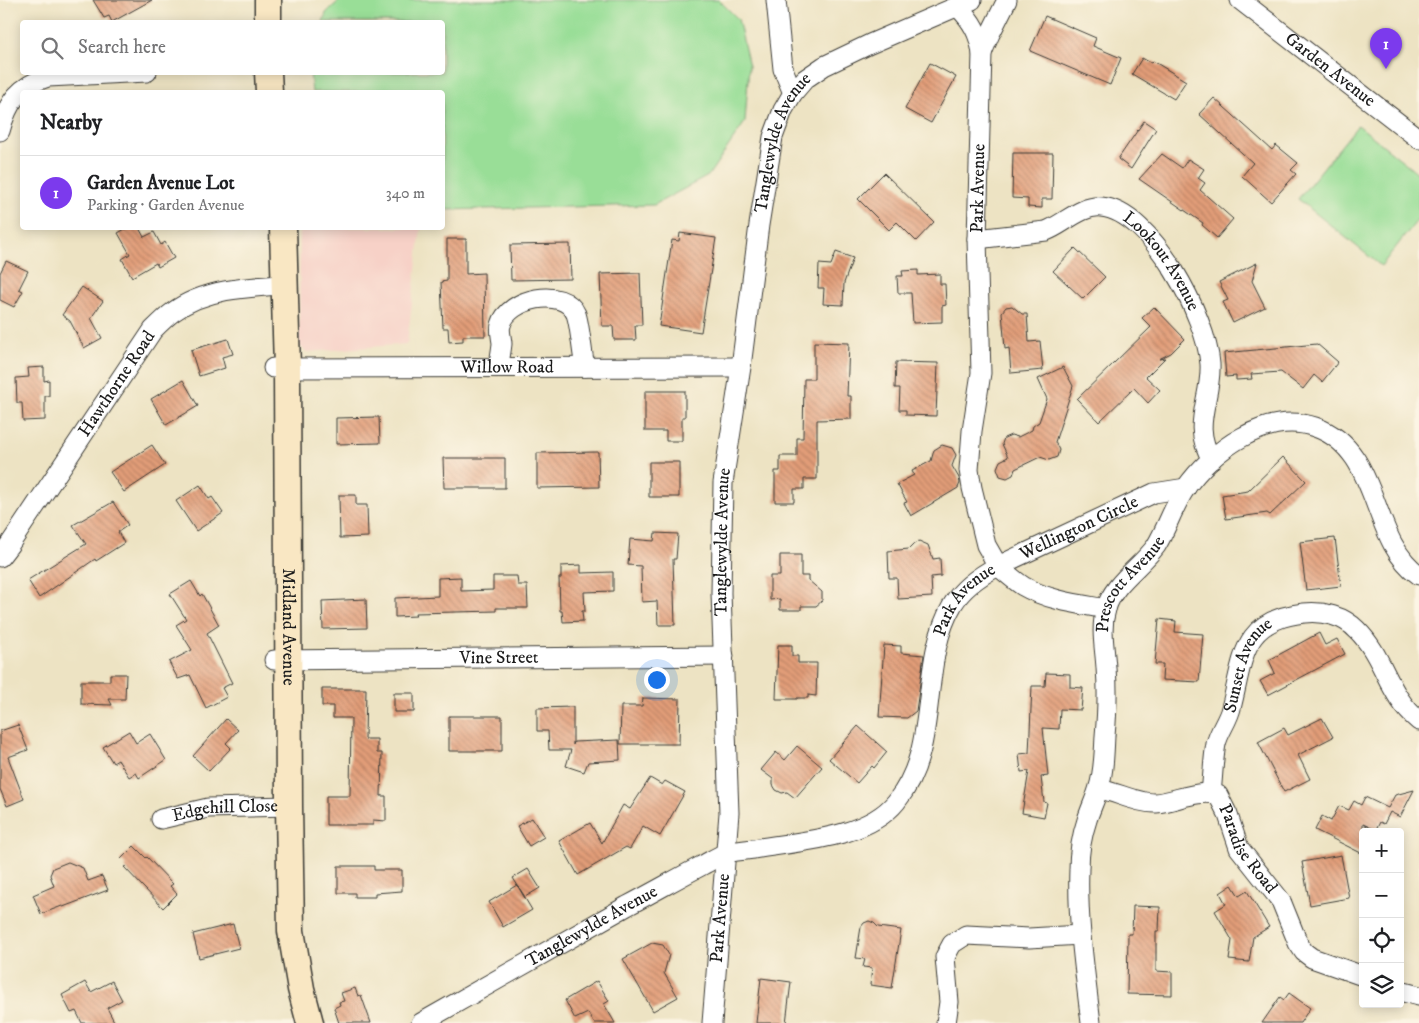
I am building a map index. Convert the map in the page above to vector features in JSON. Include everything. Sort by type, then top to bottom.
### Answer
[{"type":"street","points":[[268,0],[268,20]]},
{"type":"street","points":[[282,0],[282,20]]},
{"type":"street","points":[[776,0],[783,69],[793,93]]},
{"type":"street","name":"Park Avenue","points":[[982,53],[1007,0]]},
{"type":"street","name":"Garden Avenue","points":[[1240,0],[1419,139]]},
{"type":"street","name":"Tanglewylde Avenue","points":[[421,1023],[650,894],[726,854],[729,813],[721,593],[723,483],[742,366],[759,225],[773,137],[783,110],[793,93],[805,79],[839,58],[965,3]]},
{"type":"street","name":"Park Avenue","points":[[712,1023],[726,854],[854,830],[876,820],[895,804],[908,784],[917,763],[925,728],[932,667],[945,620],[953,604],[963,591],[976,579],[998,566],[986,545],[969,470],[972,431],[981,374],[977,239],[982,53],[976,29],[968,18],[965,3]]},
{"type":"street","points":[[0,131],[10,103],[20,90],[35,81],[48,77],[88,75]]},
{"type":"street","points":[[268,75],[269,90]]},
{"type":"street","points":[[282,75],[282,90]]},
{"type":"street","name":"Lookout Avenue","points":[[977,239],[1046,231],[1091,207],[1101,207],[1116,211],[1128,217],[1146,233],[1160,249],[1176,275],[1202,330],[1208,349],[1210,366],[1201,430],[1204,448],[1212,459]]},
{"type":"street","name":"Midland Avenue","points":[[269,230],[277,286],[280,368],[281,806],[276,930],[286,993],[294,1023]]},
{"type":"street","name":"Midland Avenue","points":[[277,286],[283,230]]},
{"type":"street","name":"Hawthorne Road","points":[[0,556],[10,544],[153,330],[172,312],[193,300],[243,288],[277,286]]},
{"type":"street","points":[[498,367],[502,346],[501,325],[509,312],[522,302],[537,298],[556,299],[570,305],[576,315],[585,367]]},
{"type":"street","name":"Willow Road","points":[[280,368],[742,366]]},
{"type":"street","name":"Prescott Avenue","points":[[1091,1023],[1081,934],[1079,869],[1086,822],[1099,789],[1104,763],[1107,705],[1103,630],[1106,609],[1111,597],[1120,585],[1155,547],[1186,488],[1212,459],[1247,433],[1272,424],[1294,422],[1315,427],[1335,437],[1347,447],[1362,469],[1398,553],[1419,575]]},
{"type":"street","name":"Wellington Circle","points":[[1106,609],[1058,599],[1038,592],[1021,584],[998,566],[1154,493],[1186,488]]},
{"type":"street","name":"Sunset Avenue","points":[[1211,793],[1217,742],[1231,710],[1243,654],[1252,636],[1279,619],[1315,612],[1346,621],[1367,642],[1399,700],[1419,721]]},
{"type":"street","name":"Vine Street","points":[[281,660],[724,656]]},
{"type":"street","name":"Paradise Road","points":[[1099,789],[1114,791],[1143,802],[1156,803],[1199,793],[1218,795],[1222,800],[1239,848],[1281,901],[1298,943],[1304,952],[1312,958],[1359,975]]},
{"type":"street","name":"Midland Avenue","points":[[281,806],[291,931],[301,989],[310,1023]]},
{"type":"street","name":"Edgehill Close","points":[[161,819],[208,808],[281,806]]},
{"type":"street","points":[[946,1023],[948,1002],[945,957],[952,944],[966,935],[1029,938],[1081,934]]},
{"type":"street","points":[[1404,992],[1419,996]]},
{"type":"shaded area","points":[[300,230],[421,230],[407,344],[307,352],[299,346]]},
{"type":"green space","points":[[340,0],[719,0],[738,19],[749,66],[745,122],[708,176],[654,205],[445,210],[445,90],[312,90],[310,75],[445,75],[445,20],[324,20],[326,13]]},
{"type":"green space","points":[[1358,125],[1419,174],[1419,218],[1381,266],[1298,199]]},
{"type":"building","points":[[93,0],[152,0],[116,20],[111,20],[109,16],[104,18]]},
{"type":"building","points":[[1045,16],[1096,38],[1093,46],[1121,58],[1110,85],[1030,51]]},
{"type":"building","points":[[1142,58],[1151,63],[1153,61],[1186,81],[1174,99],[1132,74]]},
{"type":"building","points":[[930,63],[956,77],[931,123],[905,109]]},
{"type":"building","points":[[1214,98],[1272,150],[1276,145],[1298,163],[1291,170],[1296,174],[1271,202],[1242,176],[1253,163],[1199,114]]},
{"type":"building","points":[[1144,121],[1156,129],[1131,169],[1118,159]]},
{"type":"building","points":[[1013,153],[1053,153],[1052,199],[1042,199],[1042,208],[1028,207],[1028,199],[1012,198]]},
{"type":"building","points":[[1162,154],[1182,168],[1188,159],[1204,169],[1198,178],[1205,183],[1200,190],[1233,219],[1217,238],[1202,225],[1203,223],[1139,179]]},
{"type":"building","points":[[884,173],[934,222],[916,241],[897,222],[889,230],[858,199]]},
{"type":"building","points":[[123,230],[140,230],[144,237],[154,232],[161,245],[165,242],[174,258],[158,267],[156,263],[132,277],[122,259],[130,254],[118,233]]},
{"type":"building","points":[[680,233],[716,238],[701,332],[659,326],[672,240],[679,241]]},
{"type":"building","points":[[447,239],[466,239],[466,274],[484,273],[485,336],[463,336],[463,341],[449,342],[448,328],[443,328],[441,282],[447,281]]},
{"type":"building","points":[[570,244],[571,279],[511,280],[510,245]]},
{"type":"building","points":[[1075,248],[1105,277],[1083,299],[1053,271]]},
{"type":"building","points":[[836,252],[853,258],[844,283],[843,305],[823,304],[824,288],[818,288],[819,264],[831,265]]},
{"type":"building","points":[[6,261],[28,271],[19,289],[23,291],[14,307],[0,300],[0,273]]},
{"type":"building","points":[[1257,263],[1252,281],[1265,307],[1233,323],[1223,302],[1228,300],[1219,282]]},
{"type":"building","points":[[918,270],[918,275],[940,274],[940,284],[945,284],[946,305],[942,306],[942,322],[913,323],[911,293],[898,293],[897,276],[903,276],[902,271]]},
{"type":"building","points":[[640,273],[642,325],[635,325],[636,340],[614,340],[613,326],[602,326],[600,274]]},
{"type":"building","points":[[82,287],[103,301],[91,318],[102,338],[84,348],[70,321],[62,315]]},
{"type":"building","points":[[1012,306],[1022,314],[1027,314],[1029,342],[1040,341],[1043,370],[1011,373],[1009,348],[1005,349],[1002,312],[1006,307]]},
{"type":"building","points":[[1154,307],[1185,339],[1171,353],[1159,359],[1165,358],[1146,377],[1160,390],[1148,403],[1134,388],[1099,422],[1077,399],[1151,327],[1142,318]]},
{"type":"building","points":[[228,339],[233,354],[222,357],[225,368],[199,376],[191,350]]},
{"type":"building","points":[[814,342],[849,343],[847,396],[851,396],[851,419],[817,420],[817,479],[804,479],[804,489],[794,489],[794,502],[775,502],[775,471],[780,471],[780,456],[797,456],[797,438],[803,438],[804,379],[814,379]]},
{"type":"building","points":[[1317,344],[1338,362],[1322,382],[1314,375],[1303,389],[1281,372],[1251,374],[1252,379],[1236,380],[1236,376],[1226,377],[1224,353]]},
{"type":"building","points":[[896,362],[938,363],[936,416],[906,415],[906,410],[899,410],[900,388],[895,388]]},
{"type":"building","points":[[44,367],[44,381],[49,380],[49,396],[45,396],[45,420],[23,421],[22,403],[17,403],[16,378],[29,377],[28,368]]},
{"type":"building","points":[[1063,367],[1073,386],[1055,442],[1059,450],[1057,457],[1049,460],[1040,457],[1015,469],[1013,475],[1007,478],[1000,476],[997,468],[1000,461],[1008,457],[1002,444],[1004,438],[1011,435],[1018,437],[1032,430],[1033,426],[1039,422],[1047,399],[1038,379]]},
{"type":"building","points":[[183,380],[198,406],[166,425],[151,399]]},
{"type":"building","points":[[645,391],[685,391],[685,417],[682,417],[682,441],[666,441],[666,431],[645,431]]},
{"type":"building","points":[[379,417],[380,443],[336,444],[336,418]]},
{"type":"building","points":[[152,445],[165,465],[124,492],[110,472]]},
{"type":"building","points":[[942,445],[952,448],[956,455],[952,466],[959,478],[958,488],[911,516],[904,503],[907,502],[897,484],[914,475],[912,471],[931,461],[934,450]]},
{"type":"building","points":[[598,452],[599,487],[537,488],[537,453]]},
{"type":"building","points":[[1283,457],[1306,481],[1270,515],[1267,513],[1226,519],[1222,495],[1248,491]]},
{"type":"building","points":[[443,458],[505,458],[505,488],[444,488]]},
{"type":"building","points":[[649,462],[679,462],[679,497],[649,497]]},
{"type":"building","points":[[200,485],[209,499],[212,497],[223,513],[196,531],[176,501]]},
{"type":"building","points":[[339,495],[356,495],[356,505],[367,505],[368,537],[340,538]]},
{"type":"building","points":[[113,502],[128,525],[118,532],[124,543],[96,561],[95,559],[39,598],[28,580],[86,544],[73,525]]},
{"type":"building","points":[[655,533],[678,534],[676,559],[673,559],[675,625],[658,625],[657,601],[642,602],[641,566],[628,565],[630,539],[654,541]]},
{"type":"building","points":[[1335,538],[1341,586],[1306,590],[1300,542]]},
{"type":"building","points":[[919,541],[928,545],[933,559],[940,558],[941,576],[931,577],[932,597],[898,599],[897,578],[889,578],[888,551],[909,549]]},
{"type":"building","points":[[780,555],[801,555],[801,576],[808,576],[808,580],[822,592],[822,601],[816,606],[801,606],[801,610],[780,610],[780,599],[770,600],[770,576],[780,576]]},
{"type":"building","points":[[581,565],[581,573],[613,572],[613,591],[584,592],[585,611],[582,611],[583,621],[563,622],[562,611],[560,611],[559,578],[561,578],[561,566]]},
{"type":"building","points":[[493,576],[517,576],[518,585],[527,585],[528,608],[496,608],[496,611],[415,613],[416,616],[395,617],[395,598],[438,596],[438,578],[461,577],[461,591],[493,590]]},
{"type":"building","points":[[191,581],[200,596],[202,594],[219,625],[207,633],[232,683],[222,688],[227,697],[206,708],[190,675],[178,679],[169,662],[192,650],[176,625],[186,619],[170,594]]},
{"type":"building","points":[[366,599],[367,628],[323,629],[322,601]]},
{"type":"building","points":[[1159,619],[1176,621],[1175,632],[1203,634],[1199,682],[1162,680],[1163,664],[1155,664]]},
{"type":"building","points":[[1319,633],[1325,645],[1337,639],[1345,654],[1268,695],[1260,681],[1275,673],[1269,660]]},
{"type":"building","points":[[778,645],[792,645],[792,656],[798,656],[798,663],[817,663],[816,696],[808,695],[808,698],[776,699]]},
{"type":"building","points":[[884,645],[901,646],[901,653],[924,655],[916,711],[907,718],[879,717]]},
{"type":"building","points":[[1046,673],[1070,674],[1070,687],[1083,688],[1081,710],[1060,709],[1059,729],[1043,728],[1048,776],[1041,777],[1044,802],[1047,803],[1044,817],[1022,813],[1029,771],[1021,772],[1019,754],[1029,753],[1032,686],[1045,686]]},
{"type":"building","points":[[110,674],[126,674],[125,699],[109,699],[112,705],[81,704],[81,681],[110,681]]},
{"type":"building","points":[[322,689],[366,689],[365,739],[377,739],[377,753],[382,753],[381,796],[386,796],[386,821],[373,820],[373,825],[326,825],[326,796],[350,796],[351,718],[333,718],[333,706],[322,706]]},
{"type":"building","points":[[394,693],[414,693],[414,712],[394,712]]},
{"type":"building","points":[[643,698],[680,699],[679,744],[620,744],[621,706],[642,706]]},
{"type":"building","points":[[573,707],[573,745],[574,742],[619,740],[620,760],[588,762],[584,772],[566,766],[571,750],[549,750],[548,731],[537,731],[537,708]]},
{"type":"building","points":[[449,716],[502,716],[502,751],[449,751]]},
{"type":"building","points":[[1322,718],[1333,737],[1298,755],[1310,779],[1284,792],[1258,742],[1284,728],[1288,735]]},
{"type":"building","points":[[226,719],[238,730],[226,743],[231,748],[209,771],[193,756]]},
{"type":"building","points":[[18,725],[28,750],[8,757],[24,799],[7,806],[0,789],[0,731]]},
{"type":"building","points":[[858,726],[887,752],[874,768],[872,766],[857,783],[829,759]]},
{"type":"building","points":[[129,731],[136,743],[150,734],[166,760],[139,778],[136,773],[129,777],[118,760],[113,763],[103,747]]},
{"type":"building","points":[[797,746],[822,767],[795,798],[787,792],[782,793],[776,790],[773,785],[773,779],[761,770],[776,752],[785,760]]},
{"type":"building","points":[[650,778],[662,785],[665,781],[685,792],[660,836],[643,826],[630,849],[626,847],[578,875],[559,841],[590,823],[602,843],[623,805],[630,809]]},
{"type":"building","points":[[1414,790],[1400,817],[1390,812],[1384,824],[1380,822],[1377,828],[1363,824],[1363,828],[1359,828],[1359,852],[1315,830],[1322,816],[1331,821],[1339,806],[1349,810],[1354,801],[1361,805],[1365,797],[1388,808],[1395,795]]},
{"type":"building","points":[[532,818],[544,837],[529,846],[517,826]]},
{"type":"building","points":[[134,846],[173,884],[170,886],[177,894],[163,908],[124,867],[126,866],[120,860]]},
{"type":"building","points":[[1341,855],[1349,898],[1310,905],[1302,862]]},
{"type":"building","points":[[68,862],[83,868],[88,881],[102,876],[108,890],[41,914],[33,895],[54,886],[50,875],[53,868]]},
{"type":"building","points":[[338,866],[374,866],[374,870],[402,870],[402,891],[375,893],[375,897],[355,897],[355,893],[338,893]]},
{"type":"building","points":[[528,869],[540,888],[525,897],[513,878]]},
{"type":"building","points":[[517,885],[532,910],[503,927],[489,902]]},
{"type":"building","points":[[1232,885],[1239,896],[1247,891],[1269,927],[1253,937],[1249,962],[1229,960],[1232,940],[1215,911],[1226,904],[1220,893]]},
{"type":"building","points":[[1133,906],[1160,907],[1159,931],[1156,931],[1156,971],[1172,972],[1172,995],[1127,994],[1128,934],[1132,934]]},
{"type":"building","points":[[869,921],[878,927],[901,930],[892,988],[870,985],[872,968],[863,967],[865,959],[856,958],[861,927]]},
{"type":"building","points":[[233,924],[239,948],[199,958],[193,934]]},
{"type":"building","points":[[652,943],[663,945],[669,955],[664,973],[678,997],[653,1011],[623,959]]},
{"type":"building","points":[[761,978],[791,982],[786,1023],[756,1023]]},
{"type":"building","points":[[112,981],[122,1000],[107,1008],[115,1023],[82,1023],[76,1011],[71,1013],[62,995],[85,982],[91,992]]},
{"type":"building","points":[[597,981],[609,1001],[604,1004],[615,1023],[594,1023],[588,1013],[575,1019],[565,1000]]},
{"type":"building","points":[[355,988],[358,996],[361,995],[371,1023],[339,1023],[334,1008],[340,1005],[339,1002],[344,1001],[341,993]]},
{"type":"building","points":[[1289,993],[1310,1008],[1300,1023],[1262,1023],[1280,997],[1284,1000]]},
{"type":"place","name":"Garden Avenue Lot","points":[[1386,69]]}]
